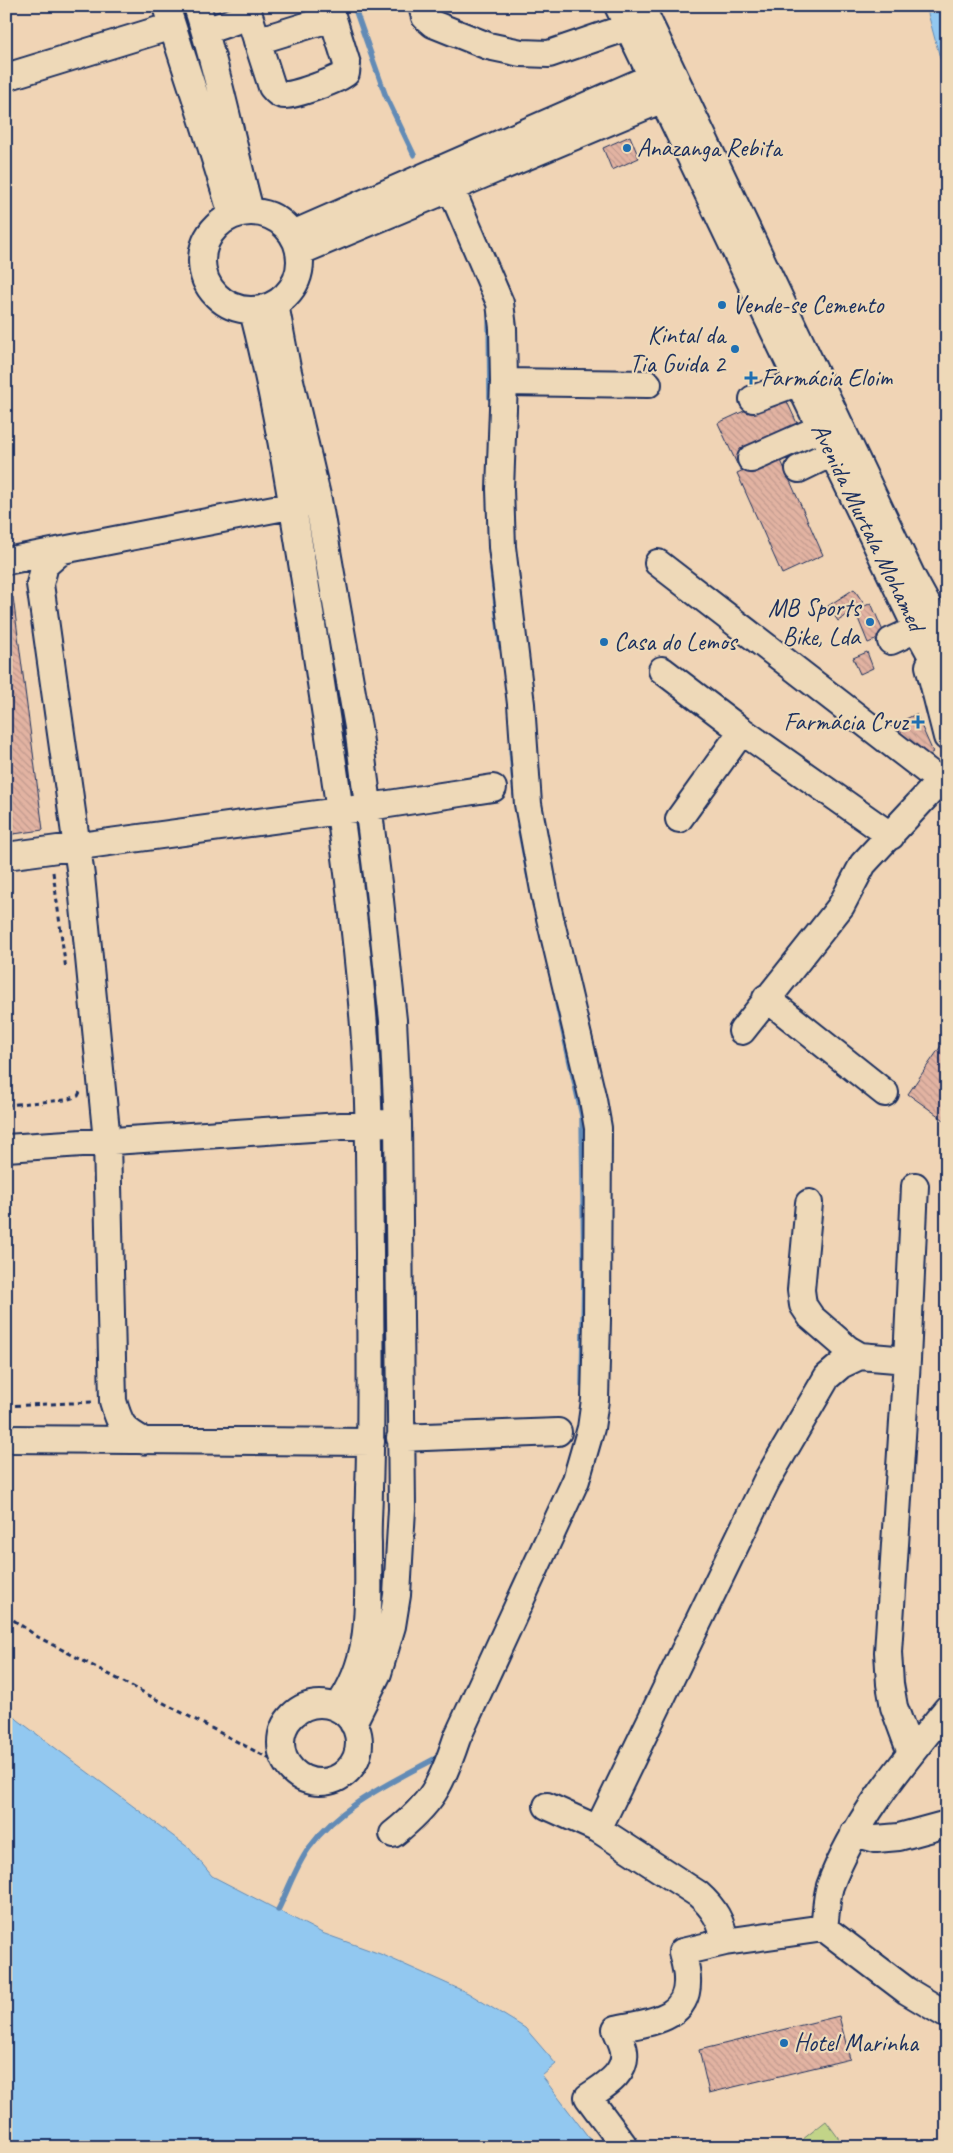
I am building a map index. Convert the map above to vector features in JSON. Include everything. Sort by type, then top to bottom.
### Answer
[{"type":"street","points":[[197,6],[222,89],[233,150],[241,213]]},
{"type":"street","points":[[422,6],[425,16],[433,24],[488,46],[521,53],[549,54],[629,13]]},
{"type":"street","points":[[205,31],[248,11],[257,41],[272,88],[278,94],[287,95],[339,79],[346,73],[347,64],[331,12],[257,41]]},
{"type":"street","name":"Avenida Murtala Mohamed","points":[[629,13],[658,88],[832,453],[929,638],[947,684]]},
{"type":"street","name":"Avenida Murtala Mohamed","points":[[629,13],[912,577],[929,638],[947,737]]},
{"type":"street","points":[[6,77],[169,16],[192,91],[215,155],[241,213]]},
{"type":"street","points":[[296,243],[658,88]]},
{"type":"street","points":[[393,1834],[416,1816],[435,1793],[457,1738],[576,1480],[592,1428],[598,1320],[598,1128],[546,901],[528,804],[521,704],[502,547],[500,489],[504,382],[503,328],[500,303],[447,179]]},
{"type":"street","points":[[241,213],[263,213],[275,218],[296,243],[299,269],[292,287],[285,297],[264,308],[238,309],[224,303],[212,293],[204,279],[201,264],[202,249],[208,235],[218,223],[241,213]]},
{"type":"street","points":[[264,308],[287,368],[318,500],[358,727],[393,1020],[398,1123],[402,1509],[397,1595],[392,1626],[378,1673],[345,1715]]},
{"type":"street","points":[[264,308],[268,373],[292,505],[327,721],[364,1027],[369,1124],[371,1442],[368,1541],[369,1617],[365,1646],[345,1715]]},
{"type":"street","points":[[504,382],[648,384]]},
{"type":"street","points":[[753,399],[799,382]]},
{"type":"street","points":[[751,459],[821,428]]},
{"type":"street","points":[[799,469],[832,453]]},
{"type":"street","points":[[6,561],[318,500]]},
{"type":"street","points":[[61,550],[45,565],[40,584],[77,846],[107,1141],[113,1401],[117,1417],[126,1431],[144,1441]]},
{"type":"street","points":[[658,563],[944,779],[864,864],[842,906],[766,998],[742,1031]]},
{"type":"street","points":[[891,641],[929,638]]},
{"type":"street","points":[[662,670],[742,731],[891,836]]},
{"type":"street","points":[[679,819],[742,731]]},
{"type":"street","points":[[6,856],[369,807],[493,788]]},
{"type":"street","points":[[766,998],[885,1094]]},
{"type":"street","points":[[6,1148],[398,1123]]},
{"type":"street","points":[[911,1753],[894,1707],[888,1652],[907,1360],[915,1186]]},
{"type":"street","points":[[809,1203],[801,1290],[803,1305],[811,1317],[848,1349],[860,1356],[907,1360]]},
{"type":"street","points":[[598,1829],[767,1480],[827,1377],[841,1365],[860,1356]]},
{"type":"street","points":[[400,1438],[558,1432]]},
{"type":"street","points":[[6,1439],[371,1442]]},
{"type":"street","points":[[320,1703],[345,1715],[358,1733],[357,1752],[348,1769],[338,1777],[314,1782],[302,1778],[292,1770],[284,1760],[281,1734],[286,1722],[295,1712],[307,1706],[320,1703]]},
{"type":"street","points":[[824,1928],[830,1888],[854,1833],[876,1798],[947,1709]]},
{"type":"street","points":[[547,1806],[598,1829],[698,1894],[706,1901],[722,1926],[725,1942]]},
{"type":"street","points":[[854,1833],[876,1839],[898,1837],[947,1824]]},
{"type":"street","points":[[625,2147],[588,2097],[610,2082],[624,2065],[624,2050],[616,2029],[666,2018],[680,2007],[686,1994],[688,1978],[682,1952],[725,1942],[824,1928],[908,1991],[947,2015]]},
{"type":"path","points":[[50,849],[67,978]]},
{"type":"path","points":[[6,1105],[66,1100],[78,1096],[82,1086]]},
{"type":"path","points":[[6,1406],[113,1401]]},
{"type":"path","points":[[6,1615],[38,1637],[292,1770]]},
{"type":"green space","points":[[826,2121],[845,2147],[793,2147]]},
{"type":"water","points":[[926,6],[947,6],[947,84]]},
{"type":"water","points":[[6,1708],[18,1720],[189,1848],[212,1876],[322,1933],[383,1955],[468,1993],[525,2028],[556,2064],[542,2076],[596,2147],[6,2147]]},
{"type":"building","points":[[630,136],[639,158],[612,170],[603,148]]},
{"type":"building","points":[[783,393],[802,434],[737,464],[718,423]]},
{"type":"building","points":[[778,454],[823,555],[782,574],[737,473]]},
{"type":"building","points":[[854,589],[864,604],[838,621],[828,606]]},
{"type":"building","points":[[13,597],[43,830],[6,835],[6,598]]},
{"type":"building","points":[[871,603],[885,636],[868,643],[855,611]]},
{"type":"building","points":[[867,652],[873,668],[860,674],[853,658]]},
{"type":"building","points":[[916,714],[933,752],[919,760],[904,742],[894,725]]},
{"type":"building","points":[[947,1041],[947,1122],[908,1094],[943,1043]]},
{"type":"building","points":[[839,2016],[850,2059],[709,2093],[699,2050]]},
{"type":"waterway","points":[[354,6],[385,94],[414,155]]},
{"type":"waterway","points":[[489,315],[490,398]]},
{"type":"waterway","points":[[492,570],[501,648]]},
{"type":"waterway","points":[[511,749],[515,795]]},
{"type":"waterway","points":[[519,826],[529,878]]},
{"type":"waterway","points":[[557,1004],[582,1116],[584,1272],[582,1385]]},
{"type":"waterway","points":[[278,1910],[300,1862],[309,1848],[336,1819],[385,1785],[438,1757],[440,1752]]},
{"type":"place","name":"Anazanga Rebita","points":[[627,148]]},
{"type":"place","name":"Vende-se Cemento","points":[[722,305]]},
{"type":"place","name":"Kintal da Tia Guida 2","points":[[735,349]]},
{"type":"place","name":"Farmácia Eloim","points":[[751,378]]},
{"type":"place","name":"MB Sports Bike, Lda","points":[[870,622]]},
{"type":"place","name":"Casa do Lemos","points":[[604,642]]},
{"type":"place","name":"Farmácia Cruz","points":[[918,722]]},
{"type":"place","name":"Hotel Marinha","points":[[784,2043]]}]
